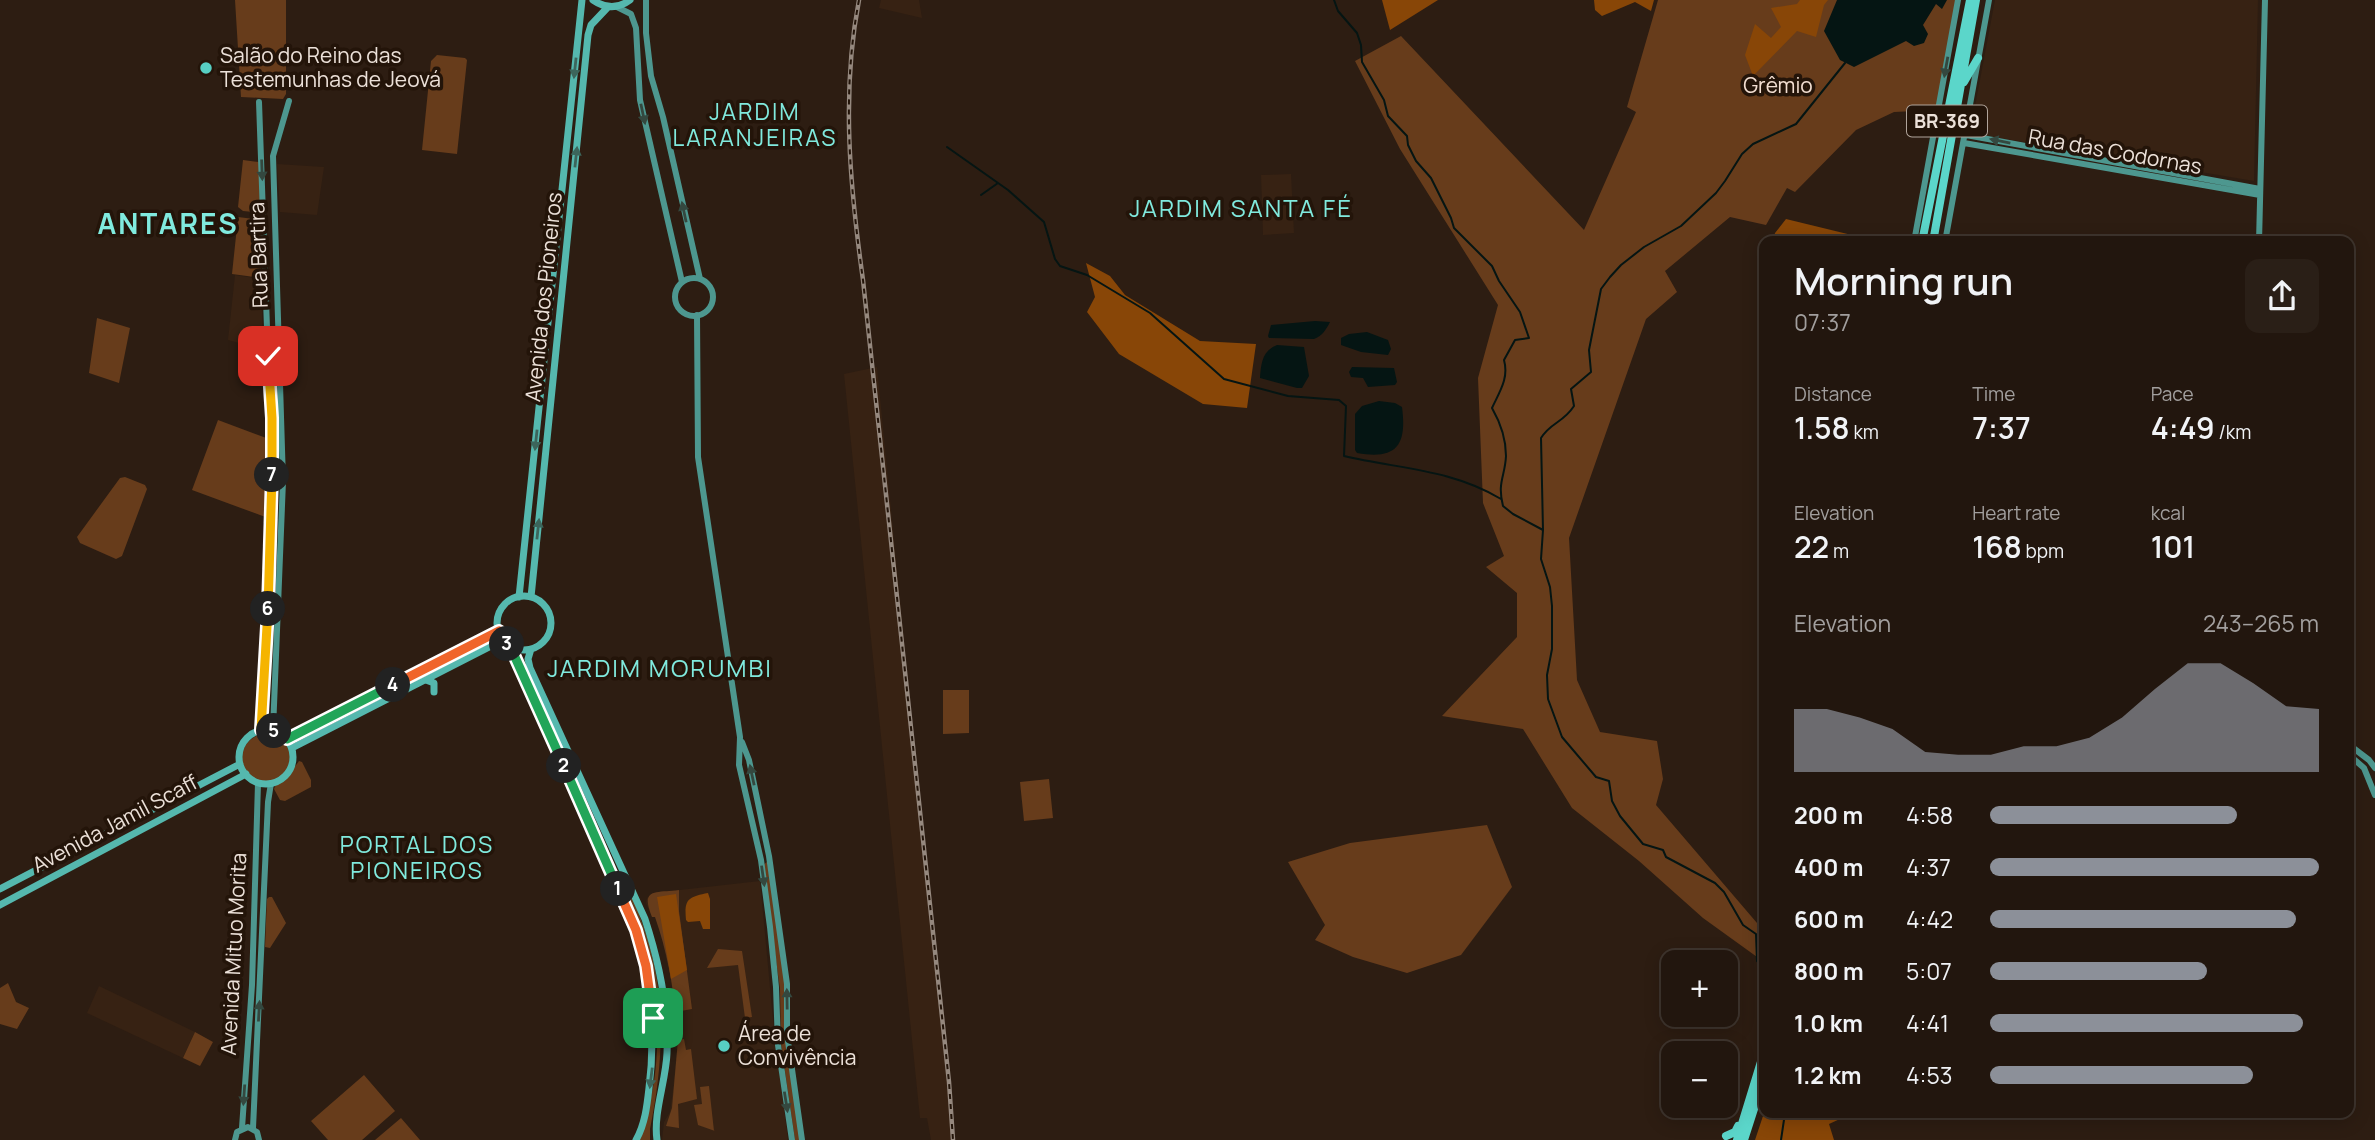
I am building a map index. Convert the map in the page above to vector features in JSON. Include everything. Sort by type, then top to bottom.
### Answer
[{"type":"highway","name":"BR-369","points":[[1923,236],[1970,0]]},
{"type":"highway","name":"BR-369","points":[[1934,236],[1976,0]]},
{"type":"highway","points":[[1957,104],[1968,72],[1978,58]]},
{"type":"highway","points":[[1737,1140],[1759,1069]]},
{"type":"highway","points":[[1744,1140],[1759,1094]]},
{"type":"highway","points":[[1726,1136],[1735,1132],[1748,1107]]},
{"type":"main road","name":"Avenida dos Pioneiros","points":[[519,597],[582,0]]},
{"type":"main road","points":[[593,0],[608,7],[617,7],[630,0]]},
{"type":"main road","name":"Avenida dos Pioneiros","points":[[531,597],[588,35],[590,25],[608,7]]},
{"type":"main road","points":[[519,597],[531,597],[545,607],[551,622],[545,639],[531,649],[522,650],[503,640],[498,617],[509,601],[519,597]]},
{"type":"main road","points":[[287,739],[499,631]]},
{"type":"main road","points":[[292,748],[503,640]]},
{"type":"main road","points":[[510,646],[636,930],[646,966],[653,1018],[653,1060],[642,1130],[635,1140]]},
{"type":"main road","points":[[531,649],[528,659],[530,668],[645,919],[655,950],[663,993],[667,1054],[657,1140]]},
{"type":"main road","points":[[426,680],[434,683],[434,692]]},
{"type":"main road","points":[[261,730],[273,730],[287,739],[292,748],[292,766],[287,774],[271,783],[258,782],[246,774],[240,764],[239,755],[246,739],[261,730]]},
{"type":"main road","name":"Avenida Jamil Scaff","points":[[0,889],[240,764]]},
{"type":"main road","name":"Avenida Jamil Scaff","points":[[0,905],[246,774]]},
{"type":"street","points":[[646,0],[647,44],[652,76],[700,279]]},
{"type":"street","points":[[1915,236],[1958,0]]},
{"type":"street","points":[[1946,236],[1989,0]]},
{"type":"street","points":[[2259,236],[2265,0]]},
{"type":"street","points":[[617,7],[631,14],[636,28],[640,100],[682,282]]},
{"type":"street","name":"Rua Bartira","points":[[273,730],[283,481],[273,156],[289,101]]},
{"type":"street","name":"Rua Bartira","points":[[260,102],[272,418],[272,489],[261,730]]},
{"type":"street","name":"Rua das Codornas","points":[[1966,135],[2103,164]]},
{"type":"street","name":"Rua das Codornas","points":[[1964,143],[2260,192]]},
{"type":"street","points":[[700,279],[709,286],[713,297],[709,308],[697,315],[685,313],[677,304],[676,292],[682,282],[700,279]]},
{"type":"street","points":[[697,315],[698,457],[740,737],[739,765],[761,860],[776,987],[778,1045],[792,1140]]},
{"type":"street","points":[[740,737],[749,761],[769,856],[787,984],[787,1034],[802,1140]]},
{"type":"street","points":[[2354,749],[2375,768]]},
{"type":"street","points":[[2354,759],[2364,768],[2375,795]]},
{"type":"street","name":"Avenida Mituo Morita","points":[[242,1128],[252,985],[258,782]]},
{"type":"street","name":"Avenida Mituo Morita","points":[[253,1128],[271,783]]},
{"type":"street","points":[[235,1140],[237,1132],[242,1128],[253,1128],[259,1140]]},
{"type":"shaded area","points":[[881,0],[919,0],[922,18],[879,8]]},
{"type":"shaded area","points":[[1382,0],[1438,0],[1390,30]]},
{"type":"shaded area","points":[[1594,0],[1654,0],[1651,11],[1635,2],[1602,16],[1595,10]]},
{"type":"shaded area","points":[[1800,0],[1828,0],[1824,5],[1816,37],[1797,31],[1753,76],[1745,55],[1755,24],[1771,38],[1781,27],[1771,8],[1797,4]]},
{"type":"shaded area","points":[[1837,0],[1947,0],[1942,9],[1936,4],[1923,25],[1928,34],[1924,43],[1914,46],[1906,41],[1854,67],[1840,60],[1824,31]]},
{"type":"shaded area","points":[[1995,0],[2258,0],[2254,181],[1970,133]]},
{"type":"shaded area","points":[[277,164],[324,167],[317,215],[280,212]]},
{"type":"shaded area","points":[[1291,174],[1294,233],[1263,235],[1261,175]]},
{"type":"shaded area","points":[[1786,219],[1856,236],[1774,236]]},
{"type":"shaded area","points":[[1086,263],[1110,276],[1125,295],[1200,341],[1256,344],[1247,408],[1203,404],[1119,354],[1087,312],[1095,297]]},
{"type":"shaded area","points":[[235,275],[261,279],[261,349],[228,340]]},
{"type":"shaded area","points":[[1330,322],[1324,332],[1314,339],[1268,336],[1271,325]]},
{"type":"shaded area","points":[[1367,332],[1388,340],[1391,349],[1388,355],[1361,352],[1341,345],[1341,338],[1349,334]]},
{"type":"shaded area","points":[[1277,345],[1304,347],[1309,376],[1302,388],[1260,378],[1265,354]]},
{"type":"shaded area","points":[[877,367],[953,1140],[931,1140],[927,1118],[920,1118],[844,374]]},
{"type":"shaded area","points":[[1352,367],[1394,368],[1397,382],[1395,385],[1368,387],[1363,378],[1351,377],[1349,372]]},
{"type":"shaded area","points":[[1379,401],[1395,403],[1402,407],[1401,440],[1390,452],[1371,455],[1357,453],[1355,414],[1362,406]]},
{"type":"shaded area","points":[[760,881],[788,1140],[662,1140],[673,1090],[677,1049],[674,1048],[674,1038],[681,1035],[680,1026],[676,1024],[672,984],[661,935],[655,917],[652,917],[646,903],[647,898],[653,893]]},
{"type":"shaded area","points":[[708,893],[710,929],[703,929],[700,921],[686,920],[686,907],[692,898]]},
{"type":"shaded area","points":[[676,894],[687,970],[671,979],[657,897]]},
{"type":"shaded area","points":[[99,986],[195,1032],[183,1058],[87,1013]]},
{"type":"shaded area","points":[[1762,1118],[1842,1118],[1829,1124],[1834,1140],[1755,1140]]},
{"type":"green space","points":[[235,0],[286,0],[286,94],[283,99],[241,97]]},
{"type":"green space","name":"Grêmio","points":[[1658,0],[1956,0],[1937,110],[1894,112],[1856,130],[1795,192],[1787,188],[1766,225],[1730,217],[1665,271],[1677,292],[1646,319],[1569,538],[1577,680],[1600,732],[1657,741],[1663,779],[1656,805],[1757,923],[1759,958],[1703,918],[1639,861],[1572,808],[1523,729],[1442,716],[1517,637],[1517,593],[1486,567],[1504,556],[1483,503],[1478,378],[1498,305],[1400,149],[1355,61],[1401,36],[1584,230],[1636,112],[1627,107]]},
{"type":"green space","points":[[437,55],[467,60],[457,154],[422,150],[431,61]]},
{"type":"green space","points":[[243,160],[259,162],[262,213],[243,211],[238,207]]},
{"type":"green space","points":[[238,217],[261,220],[261,278],[232,274]]},
{"type":"green space","points":[[97,318],[130,328],[119,383],[89,373]]},
{"type":"green space","points":[[218,420],[269,439],[268,518],[192,490]]},
{"type":"green space","points":[[125,477],[145,485],[147,489],[122,556],[116,559],[80,543],[77,537],[120,478]]},
{"type":"green space","points":[[943,690],[969,690],[969,733],[943,734]]},
{"type":"green space","points":[[266,734],[283,741],[290,758],[283,775],[266,782],[249,775],[242,758],[249,741]]},
{"type":"green space","points":[[299,761],[311,780],[311,787],[285,801],[280,800],[274,789],[276,784],[288,776]]},
{"type":"green space","points":[[1049,779],[1053,818],[1024,821],[1020,782]]},
{"type":"green space","points":[[1487,825],[1512,887],[1461,955],[1407,973],[1353,957],[1315,940],[1325,925],[1288,862],[1350,843]]},
{"type":"green space","points":[[767,862],[783,965],[801,1140],[795,1140],[781,1044],[780,989],[763,865]]},
{"type":"green space","points":[[679,890],[679,911],[692,1009],[681,1011],[680,1026],[676,1024],[672,983],[663,943],[648,901],[652,894],[657,892]]},
{"type":"green space","points":[[630,895],[651,950],[659,1001],[660,1052],[650,1140],[639,1140],[654,1079],[657,1017],[647,957],[627,897]]},
{"type":"green space","points":[[269,897],[272,897],[286,923],[270,948],[265,947]]},
{"type":"green space","points":[[718,949],[742,951],[752,1017],[745,1018],[738,965],[707,968]]},
{"type":"green space","points":[[8,983],[16,1002],[29,1008],[17,1029],[0,1024],[0,988]]},
{"type":"green space","points":[[195,1032],[213,1042],[200,1066],[183,1058]]},
{"type":"green space","points":[[684,1039],[686,1050],[691,1049],[697,1099],[678,1104],[679,1128],[666,1126],[672,1108],[678,1040]]},
{"type":"green space","points":[[364,1075],[395,1111],[362,1140],[328,1140],[311,1121]]},
{"type":"green space","points":[[709,1086],[714,1131],[698,1125],[694,1105],[702,1104],[700,1087]]},
{"type":"green space","points":[[401,1118],[420,1140],[375,1140]]},
{"type":"waterway","points":[[1334,0],[1338,11],[1357,33],[1362,62],[1384,100],[1388,116],[1407,136],[1408,145],[1416,161],[1431,178],[1454,228],[1492,266],[1520,312],[1529,338],[1515,340],[1504,360],[1505,379],[1492,408],[1498,419],[1506,450],[1501,485],[1503,506],[1543,530],[1541,559],[1550,587],[1552,606],[1548,699],[1562,737],[1596,777],[1609,781],[1612,801],[1620,816],[1643,844],[1663,850],[1666,857],[1715,883],[1724,892],[1743,925],[1756,934],[1759,963]]},
{"type":"waterway","points":[[1543,530],[1541,438],[1570,412],[1574,406],[1571,389],[1591,372],[1589,350],[1601,289],[1621,265],[1644,247],[1681,226],[1716,193],[1742,154],[1753,144],[1796,124],[1845,63]]},
{"type":"waterway","points":[[947,147],[1008,190],[1044,222],[1055,259],[1060,266],[1087,275],[1150,313],[1224,379],[1288,396],[1339,400],[1346,406],[1344,456],[1463,481],[1501,499]]},
{"type":"waterway","points":[[981,195],[998,183]]},
{"type":"waterway","points":[[1781,1140],[1784,1118]]},
{"type":"railway","points":[[859,0],[850,70],[851,175],[949,1082],[953,1140]]},
{"type":"place","name":"Salão do Reino das Testemunhas de Jeová","points":[[206,68]]},
{"type":"place","name":"Área de Convivência","points":[[724,1046]]},
{"type":"district","name":"JARDIM LARANJEIRAS","points":[[755,125]]},
{"type":"district","name":"JARDIM SANTA FÉ","points":[[1241,209]]},
{"type":"district","name":"ANTARES","points":[[168,224]]},
{"type":"district","name":"JARDIM MORUMBI","points":[[660,669]]},
{"type":"district","name":"PORTAL DOS PIONEIROS","points":[[417,858]]},
{"type":"route","points":[[268,356],[272,418],[272,489],[261,730],[273,730],[287,739],[499,631],[510,646],[636,930],[646,966],[653,1018]]}]
